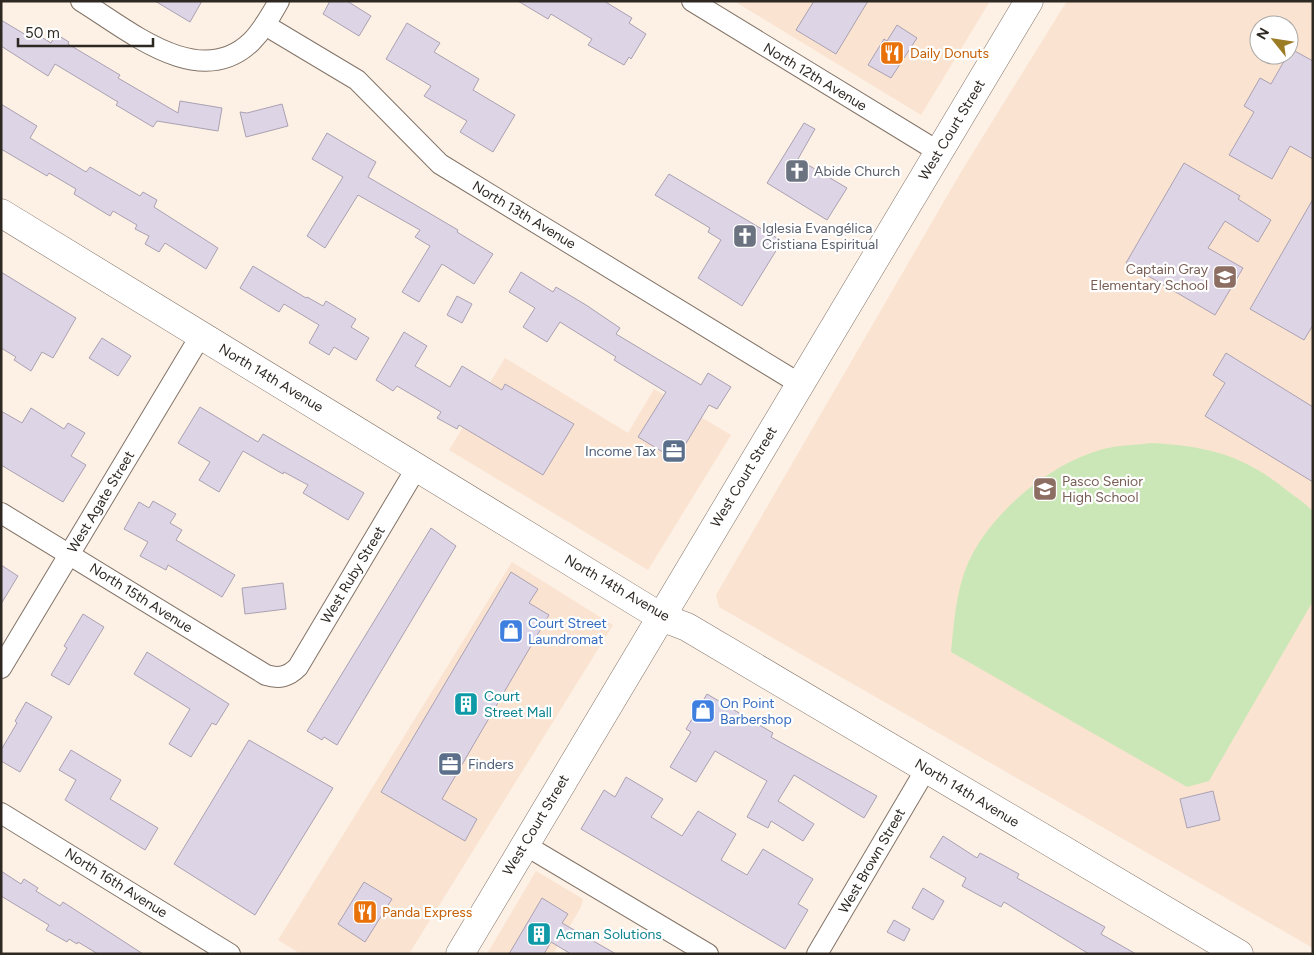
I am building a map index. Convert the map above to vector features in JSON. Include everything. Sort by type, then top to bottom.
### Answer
[{"type":"street","points":[[81,1],[162,50],[181,58],[207,61],[222,58],[250,44],[265,25],[279,1]]},
{"type":"street","name":"North 12th Avenue","points":[[692,1],[939,152]]},
{"type":"street","name":"West Court Street","points":[[460,954],[1029,1]]},
{"type":"street","name":"North 13th Avenue","points":[[265,25],[357,80],[440,164],[800,384]]},
{"type":"street","name":"North 14th Avenue","points":[[1,213],[661,617],[687,627],[1239,954]]},
{"type":"street","name":"West Agate Street","points":[[1,668],[201,335]]},
{"type":"street","name":"West Ruby Street","points":[[283,676],[291,674],[298,668],[417,467]]},
{"type":"street","name":"North 15th Avenue","points":[[1,513],[266,675],[283,676]]},
{"type":"street","name":"West Brown Street","points":[[817,954],[926,768]]},
{"type":"street","name":"North 16th Avenue","points":[[1,812],[230,954]]},
{"type":"street","points":[[524,845],[708,954]]},
{"type":"shaded area","points":[[734,1],[990,1],[921,115]]},
{"type":"shaded area","name":"Pasco Senior High School","points":[[1067,1],[1313,1],[1313,948],[719,607],[716,595],[961,172]]},
{"type":"shaded area","points":[[505,358],[628,433],[654,389],[731,435],[648,570],[449,450]]},
{"type":"shaded area","points":[[512,562],[613,625],[409,954],[301,954],[278,940]]},
{"type":"shaded area","points":[[536,871],[583,899],[581,907],[553,954],[487,954]]},
{"type":"green space","points":[[1151,443],[1208,450],[1241,461],[1272,479],[1313,512],[1313,601],[1209,781],[1187,787],[951,652],[958,596],[968,563],[992,524],[1009,506],[1028,489],[1070,462],[1113,447]]},
{"type":"building","points":[[155,1],[202,1],[190,22]]},
{"type":"building","points":[[330,1],[347,1],[371,16],[359,36],[323,14]]},
{"type":"building","points":[[518,1],[604,1],[632,18],[629,23],[646,34],[631,59],[629,57],[624,65],[588,45],[592,39],[551,14],[548,19]]},
{"type":"building","points":[[814,1],[868,1],[836,54],[796,30]]},
{"type":"building","points":[[1,20],[31,38],[35,33],[51,43],[56,34],[69,42],[68,44],[120,75],[118,78],[178,113],[180,101],[222,108],[218,131],[157,121],[153,127],[116,105],[118,102],[55,64],[48,76],[1,46]]},
{"type":"building","points":[[407,23],[440,43],[434,52],[479,79],[473,90],[515,115],[493,152],[460,132],[467,121],[424,96],[431,86],[386,59]]},
{"type":"building","name":"Daily Donuts","points":[[897,25],[917,38],[891,78],[868,65],[884,39],[887,41]]},
{"type":"building","points":[[1299,53],[1313,61],[1313,159],[1290,146],[1272,179],[1229,155],[1254,112],[1244,106],[1260,78],[1271,84],[1282,65],[1299,65]]},
{"type":"building","points":[[1,104],[37,126],[30,138],[86,172],[90,167],[140,196],[143,192],[157,200],[154,207],[218,248],[206,269],[165,243],[159,252],[145,244],[149,236],[135,229],[137,225],[113,211],[110,216],[74,194],[76,189],[49,173],[47,176],[1,149]]},
{"type":"building","points":[[282,104],[288,126],[246,137],[240,112],[247,113]]},
{"type":"building","name":"Abide Church","points":[[804,123],[815,129],[798,159],[847,188],[827,220],[767,183]]},
{"type":"building","points":[[327,133],[376,162],[368,177],[458,230],[457,232],[493,254],[474,284],[442,264],[419,302],[402,292],[430,246],[415,237],[420,230],[358,195],[325,248],[307,236],[343,177],[312,159]]},
{"type":"building","points":[[1184,163],[1240,196],[1238,199],[1271,220],[1258,242],[1225,221],[1208,248],[1243,268],[1215,315],[1126,263]]},
{"type":"building","name":"Iglesia Evangélica Cristiana Espiritual","points":[[669,174],[782,241],[742,306],[698,278],[721,240],[708,232],[710,228],[655,195]]},
{"type":"building","points":[[1313,199],[1313,325],[1304,340],[1250,309]]},
{"type":"building","points":[[253,266],[306,298],[323,306],[326,301],[356,319],[351,327],[369,338],[356,360],[334,347],[329,355],[309,343],[319,325],[284,304],[279,312],[240,288]]},
{"type":"building","points":[[1,272],[76,318],[53,358],[42,352],[31,371],[14,360],[16,357],[1,348]]},
{"type":"building","points":[[521,272],[553,292],[556,287],[586,305],[620,328],[616,334],[701,385],[708,373],[731,387],[717,409],[709,405],[676,460],[638,437],[666,392],[614,360],[616,357],[560,322],[547,342],[523,327],[535,308],[509,292]]},
{"type":"building","points":[[457,296],[472,304],[462,323],[447,315]]},
{"type":"building","points":[[404,332],[427,346],[415,366],[450,387],[462,366],[502,390],[505,384],[574,424],[543,475],[459,425],[457,429],[437,418],[441,412],[397,386],[393,391],[376,380]]},
{"type":"building","points":[[102,338],[131,356],[118,376],[89,358]]},
{"type":"building","points":[[1226,353],[1313,407],[1313,482],[1205,416],[1225,383],[1213,375]]},
{"type":"building","points":[[200,407],[258,442],[263,434],[364,493],[348,520],[303,493],[308,485],[284,472],[283,474],[243,451],[219,492],[199,480],[210,462],[178,443]]},
{"type":"building","points":[[31,408],[64,429],[68,423],[85,433],[71,456],[86,465],[63,502],[1,465],[1,411],[22,423]]},
{"type":"building","points":[[153,501],[176,514],[170,523],[182,530],[176,540],[235,575],[222,597],[168,565],[166,570],[140,556],[148,542],[124,529],[139,502],[149,508]]},
{"type":"building","points":[[431,528],[456,546],[337,745],[324,737],[322,740],[307,731]]},
{"type":"building","points":[[1,565],[18,576],[1,604]]},
{"type":"building","name":"Court Street Mall","points":[[511,572],[538,589],[529,603],[549,615],[442,799],[477,819],[465,841],[381,792]]},
{"type":"building","points":[[283,583],[286,609],[245,614],[242,588]]},
{"type":"building","points":[[83,614],[104,627],[69,685],[51,675],[67,648],[64,646]]},
{"type":"building","points":[[147,652],[229,704],[216,725],[212,723],[191,757],[169,744],[190,709],[134,674]]},
{"type":"building","points":[[707,694],[773,733],[771,737],[877,796],[864,818],[794,775],[778,801],[814,824],[803,841],[771,821],[768,828],[747,817],[767,781],[715,751],[696,782],[670,767],[691,732],[686,729]]},
{"type":"building","points":[[26,702],[52,717],[20,772],[1,761],[1,750],[17,723],[15,721]]},
{"type":"building","points":[[249,740],[333,788],[255,915],[174,864]]},
{"type":"building","points":[[71,750],[121,780],[110,799],[158,828],[145,850],[65,800],[76,780],[59,770]]},
{"type":"building","points":[[626,777],[663,799],[651,817],[682,836],[698,811],[736,834],[721,860],[747,875],[763,849],[813,879],[798,904],[808,910],[785,949],[581,829],[604,790],[615,797]]},
{"type":"building","points":[[1213,791],[1220,820],[1187,828],[1180,799]]},
{"type":"building","points":[[943,836],[977,858],[980,853],[1019,874],[1017,878],[1105,927],[1101,934],[1136,954],[1089,954],[1004,902],[1001,907],[962,886],[966,878],[930,857]]},
{"type":"building","points":[[1,871],[21,884],[24,879],[38,888],[36,891],[60,906],[63,902],[143,954],[98,954],[78,942],[77,944],[69,939],[67,942],[46,930],[49,925],[1,896]]},
{"type":"building","name":"Panda Express","points":[[364,882],[392,899],[365,942],[338,924]]},
{"type":"building","points":[[923,888],[944,901],[933,920],[912,908]]},
{"type":"building","name":"Acman Solutions","points":[[542,898],[568,914],[562,923],[616,954],[571,954],[551,942],[544,954],[509,954]]},
{"type":"building","points":[[894,920],[910,929],[904,941],[887,932]]},
{"type":"place","name":"Daily Donuts","points":[[892,53]]},
{"type":"place","name":"Abide Church","points":[[797,171]]},
{"type":"place","name":"Iglesia Evangélica Cristiana Espiritual","points":[[745,236]]},
{"type":"place","name":"Captain Gray Elementary School","points":[[1225,277]]},
{"type":"place","name":"Income Tax","points":[[674,451]]},
{"type":"place","name":"Pasco Senior High School","points":[[1045,489]]},
{"type":"place","name":"Court Street Laundromat","points":[[511,631]]},
{"type":"place","name":"Court Street Mall","points":[[466,704]]},
{"type":"place","name":"On Point Barbershop","points":[[703,711]]},
{"type":"place","name":"Finders","points":[[450,764]]},
{"type":"place","name":"Panda Express","points":[[365,912]]},
{"type":"place","name":"Acman Solutions","points":[[539,934]]}]
